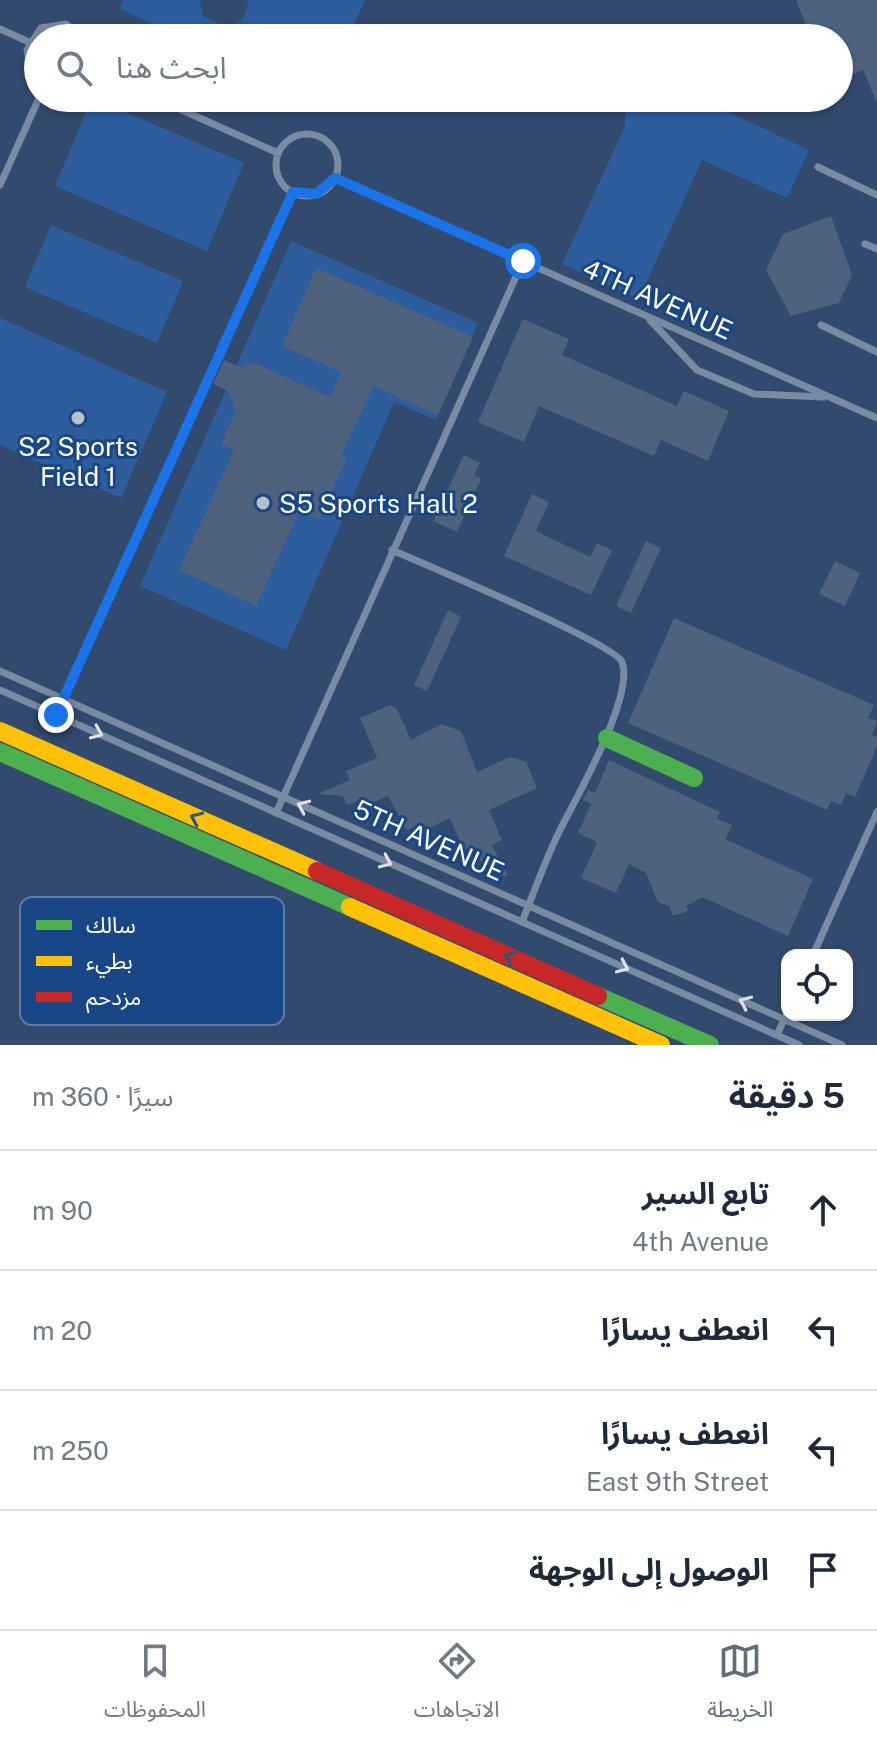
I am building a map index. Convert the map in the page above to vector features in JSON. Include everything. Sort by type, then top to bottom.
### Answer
[{"type":"main road","points":[[0,731],[710,1045]]},
{"type":"main road","points":[[607,738],[694,778]]},
{"type":"main road","points":[[0,752],[661,1045]]},
{"type":"lane","points":[[0,29],[24,40]]},
{"type":"lane","points":[[0,185],[33,112]]},
{"type":"lane","points":[[186,112],[278,153]]},
{"type":"lane","points":[[297,135],[319,137],[334,152],[335,178],[316,194],[293,192],[279,178],[278,153],[297,135]]},
{"type":"lane","points":[[818,167],[877,195]]},
{"type":"lane","name":"4TH AVENUE","points":[[335,178],[877,418]]},
{"type":"lane","points":[[56,715],[293,192]]},
{"type":"lane","points":[[865,244],[877,249]]},
{"type":"lane","points":[[276,813],[523,261]]},
{"type":"lane","points":[[646,316],[697,370],[754,394],[829,397]]},
{"type":"lane","points":[[821,325],[877,352]]},
{"type":"lane","points":[[392,550],[616,655],[622,663],[623,678],[607,738],[561,829],[522,922]]},
{"type":"lane","name":"5TH AVENUE","points":[[0,671],[528,906],[781,1014]]},
{"type":"lane","name":"5TH AVENUE","points":[[0,690],[799,1045]]},
{"type":"lane","points":[[816,949],[877,812]]},
{"type":"lane","points":[[777,1035],[784,1021]]},
{"type":"lane","name":"5TH AVENUE","points":[[796,1021],[842,1045]]},
{"type":"shaded area","points":[[123,0],[200,0],[203,16],[218,24],[153,24],[120,9]]},
{"type":"shaded area","points":[[248,0],[365,0],[354,24],[235,24],[247,10]]},
{"type":"shaded area","points":[[86,112],[125,112],[244,163],[207,251],[55,186]]},
{"type":"shaded area","points":[[625,112],[729,112],[809,150],[787,198],[702,160],[639,299],[562,264],[625,126]]},
{"type":"shaded area","points":[[51,225],[183,281],[157,343],[25,287]]},
{"type":"shaded area","name":"S5 Sports Hall 2","points":[[291,241],[478,323],[436,420],[394,402],[286,650],[140,586]]},
{"type":"shaded area","name":"S2 Sports Field 1","points":[[0,318],[167,392],[121,498],[0,445]]},
{"type":"building","points":[[796,0],[877,0],[877,103],[863,70],[853,74],[853,24],[805,24]]},
{"type":"building","points":[[831,216],[852,275],[839,303],[791,316],[766,270],[783,234]]},
{"type":"building","points":[[316,268],[473,337],[438,415],[373,386],[341,456],[347,458],[319,520],[299,511],[256,606],[179,570],[234,450],[221,444],[236,411],[228,391],[213,384],[224,360],[242,368],[252,362],[330,397],[341,372],[282,346]]},
{"type":"building","points":[[523,319],[569,339],[562,355],[677,406],[684,391],[729,411],[708,461],[661,440],[654,456],[539,406],[524,442],[478,422]]},
{"type":"building","points":[[464,455],[480,463],[474,475],[481,479],[457,532],[433,521]]},
{"type":"building","points":[[532,494],[549,502],[536,531],[590,557],[597,543],[612,550],[591,595],[504,556]]},
{"type":"building","points":[[646,541],[661,548],[631,613],[616,606]]},
{"type":"building","points":[[835,561],[860,573],[845,606],[819,594]]},
{"type":"building","points":[[448,610],[461,617],[427,691],[414,685]]},
{"type":"building","points":[[674,618],[874,705],[868,718],[877,721],[872,735],[877,737],[877,747],[855,797],[846,793],[841,805],[831,801],[827,810],[628,723]]},
{"type":"building","points":[[390,705],[397,709],[411,740],[441,724],[461,731],[477,772],[510,757],[526,762],[537,788],[489,810],[502,840],[492,845],[507,875],[504,877],[487,858],[476,863],[469,848],[464,850],[450,818],[427,829],[418,825],[407,830],[388,796],[363,807],[360,800],[347,805],[343,796],[318,794],[350,780],[346,771],[377,758],[360,718]]},
{"type":"building","points":[[609,760],[720,812],[717,819],[732,825],[725,839],[813,879],[788,936],[702,897],[686,906],[688,911],[673,916],[669,906],[658,902],[646,873],[629,864],[616,893],[581,878],[597,842],[578,833],[591,804],[583,800],[588,790],[595,793]]},
{"type":"traffic: fast","points":[[607,738],[694,778]]},
{"type":"traffic: fast","points":[[0,752],[350,907]]},
{"type":"traffic: fast","points":[[598,996],[710,1045]]},
{"type":"traffic: slow","points":[[0,731],[317,871]]},
{"type":"traffic: slow","points":[[350,907],[661,1045]]},
{"type":"traffic: jam","points":[[317,871],[598,996]]},
{"type":"place","name":"S2 Sports Field 1","points":[[78,418]]},
{"type":"place","name":"S5 Sports Hall 2","points":[[263,503]]},
{"type":"route","points":[[56,715],[293,192],[307,196],[316,194],[324,191],[335,178],[523,261]]}]
